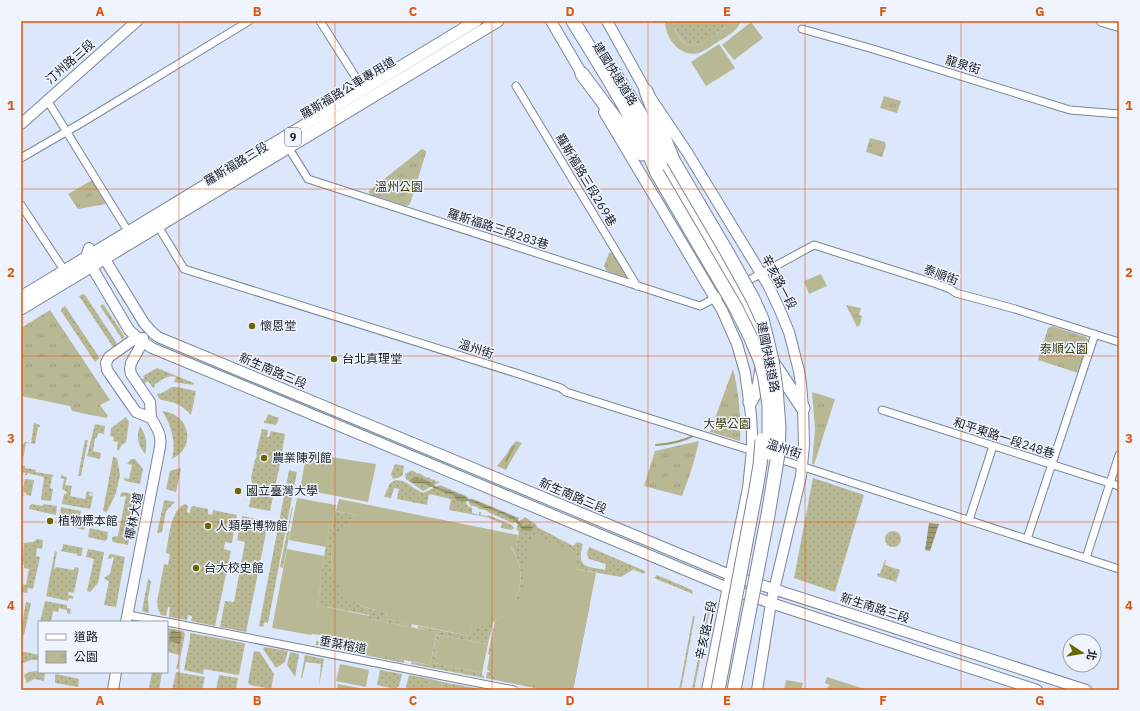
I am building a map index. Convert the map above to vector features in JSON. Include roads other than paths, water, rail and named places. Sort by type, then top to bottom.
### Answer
[{"type":"highway","name":"建國快速道路","points":[[573,21],[626,111],[650,155],[657,173],[736,308],[761,362],[765,379],[769,406],[770,449],[764,489],[726,690]]},
{"type":"highway","name":"建國快速道路","points":[[582,21],[642,117],[673,160],[728,252],[762,319],[772,360],[779,427],[778,454],[767,523],[734,690]]},
{"type":"highway","points":[[582,74],[657,173]]},
{"type":"highway","points":[[646,91],[673,160]]},
{"type":"highway","points":[[626,111],[686,200]]},
{"type":"highway","points":[[642,117],[686,200],[737,287],[760,330],[772,363],[790,387],[803,408]]},
{"type":"highway","points":[[737,287],[756,332],[762,353],[762,372],[759,386],[750,402]]},
{"type":"highway","points":[[718,690],[756,489],[762,448],[760,396],[757,377],[747,337],[736,308]]},
{"type":"highway","points":[[743,690],[780,492],[786,452],[787,428],[780,367],[762,319]]},
{"type":"main road","name":"汀州路三段","points":[[21,124],[137,21]]},
{"type":"main road","name":"羅斯福路三段","points":[[94,256],[126,228],[317,113],[360,84],[466,21]]},
{"type":"main road","name":"羅斯福路公車專用道","points":[[94,256],[476,21]]},
{"type":"main road","name":"羅斯福路公車專用道","points":[[94,256],[484,21]]},
{"type":"main road","name":"羅斯福路三段","points":[[66,273],[94,256],[158,226],[498,21]]},
{"type":"main road","points":[[551,21],[722,310],[737,344],[745,372],[750,402],[752,450],[748,488],[730,576]]},
{"type":"main road","name":"辛亥路一段","points":[[607,21],[646,91],[687,152],[761,274],[779,308],[789,332],[801,384],[804,445],[803,466],[798,493],[774,590]]},
{"type":"main road","points":[[1102,21],[1119,26]]},
{"type":"main road","name":"9","points":[[21,301],[94,256]]},
{"type":"main road","name":"新生南路三段","points":[[94,256],[152,332],[158,337],[169,342],[730,576],[1086,690]]},
{"type":"main road","name":"新生南路三段","points":[[94,256],[129,330],[152,348],[728,588],[1037,690]]},
{"type":"main road","name":"9","points":[[21,290],[66,273]]},
{"type":"main road","name":"9","points":[[21,297],[66,273]]},
{"type":"main road","name":"9","points":[[21,305],[66,273]]},
{"type":"main road","name":"9","points":[[21,309],[66,273]]},
{"type":"main road","points":[[151,418],[136,412],[107,370],[106,363],[109,357],[133,340],[140,340],[152,332]]},
{"type":"main road","name":"椰林大道","points":[[127,618],[161,440],[160,434],[151,418],[150,402],[131,374],[131,363],[140,347],[140,340]]},
{"type":"main road","name":"辛亥路二段","points":[[707,690],[730,576]]},
{"type":"main road","points":[[756,690],[774,590]]},
{"type":"main road","points":[[113,690],[116,673]]},
{"type":"street","points":[[21,158],[67,132],[249,21]]},
{"type":"street","points":[[320,21],[360,84]]},
{"type":"street","name":"龍泉街","points":[[802,29],[873,49],[1070,110],[1119,114]]},
{"type":"street","name":"羅斯福路三段269巷","points":[[516,86],[637,286]]},
{"type":"street","points":[[47,100],[126,228]]},
{"type":"street","name":"羅斯福路三段283巷","points":[[288,147],[308,179],[700,306],[737,287]]},
{"type":"street","points":[[21,205],[66,273]]},
{"type":"street","name":"溫州街","points":[[158,226],[184,269],[519,374],[561,388],[566,392],[803,466],[1119,569]]},
{"type":"street","name":"泰順街","points":[[737,287],[814,245],[937,284],[956,293],[1015,309],[1119,342]]},
{"type":"street","points":[[1027,539],[1095,334]]},
{"type":"street","name":"和平東路一段248巷","points":[[882,410],[1119,486]]},
{"type":"street","points":[[970,520],[993,446]]},
{"type":"street","points":[[1086,558],[1119,456]]},
{"type":"street","name":"垂葉榕道","points":[[127,618],[156,621]]},
{"type":"street","name":"垂葉榕道","points":[[168,622],[514,690]]},
{"type":"waterway","points":[[656,445],[684,440],[693,436]]},
{"type":"waterway","points":[[506,461],[514,446]]},
{"type":"place","name":"懷恩堂","points":[[252,326]]},
{"type":"place","name":"台北真理堂","points":[[334,359]]},
{"type":"place","name":"農業陳列館","points":[[264,458]]},
{"type":"place","name":"國立臺灣大學","points":[[238,491]]},
{"type":"place","name":"植物標本館","points":[[50,521]]},
{"type":"place","name":"人類學博物館","points":[[208,526]]},
{"type":"place","name":"台大校史館","points":[[196,568]]},
{"type":"park label","name":"溫州公園","points":[[399,187]]},
{"type":"park label","name":"泰順公園","points":[[1064,349]]},
{"type":"park label","name":"大學公園","points":[[727,424]]}]
